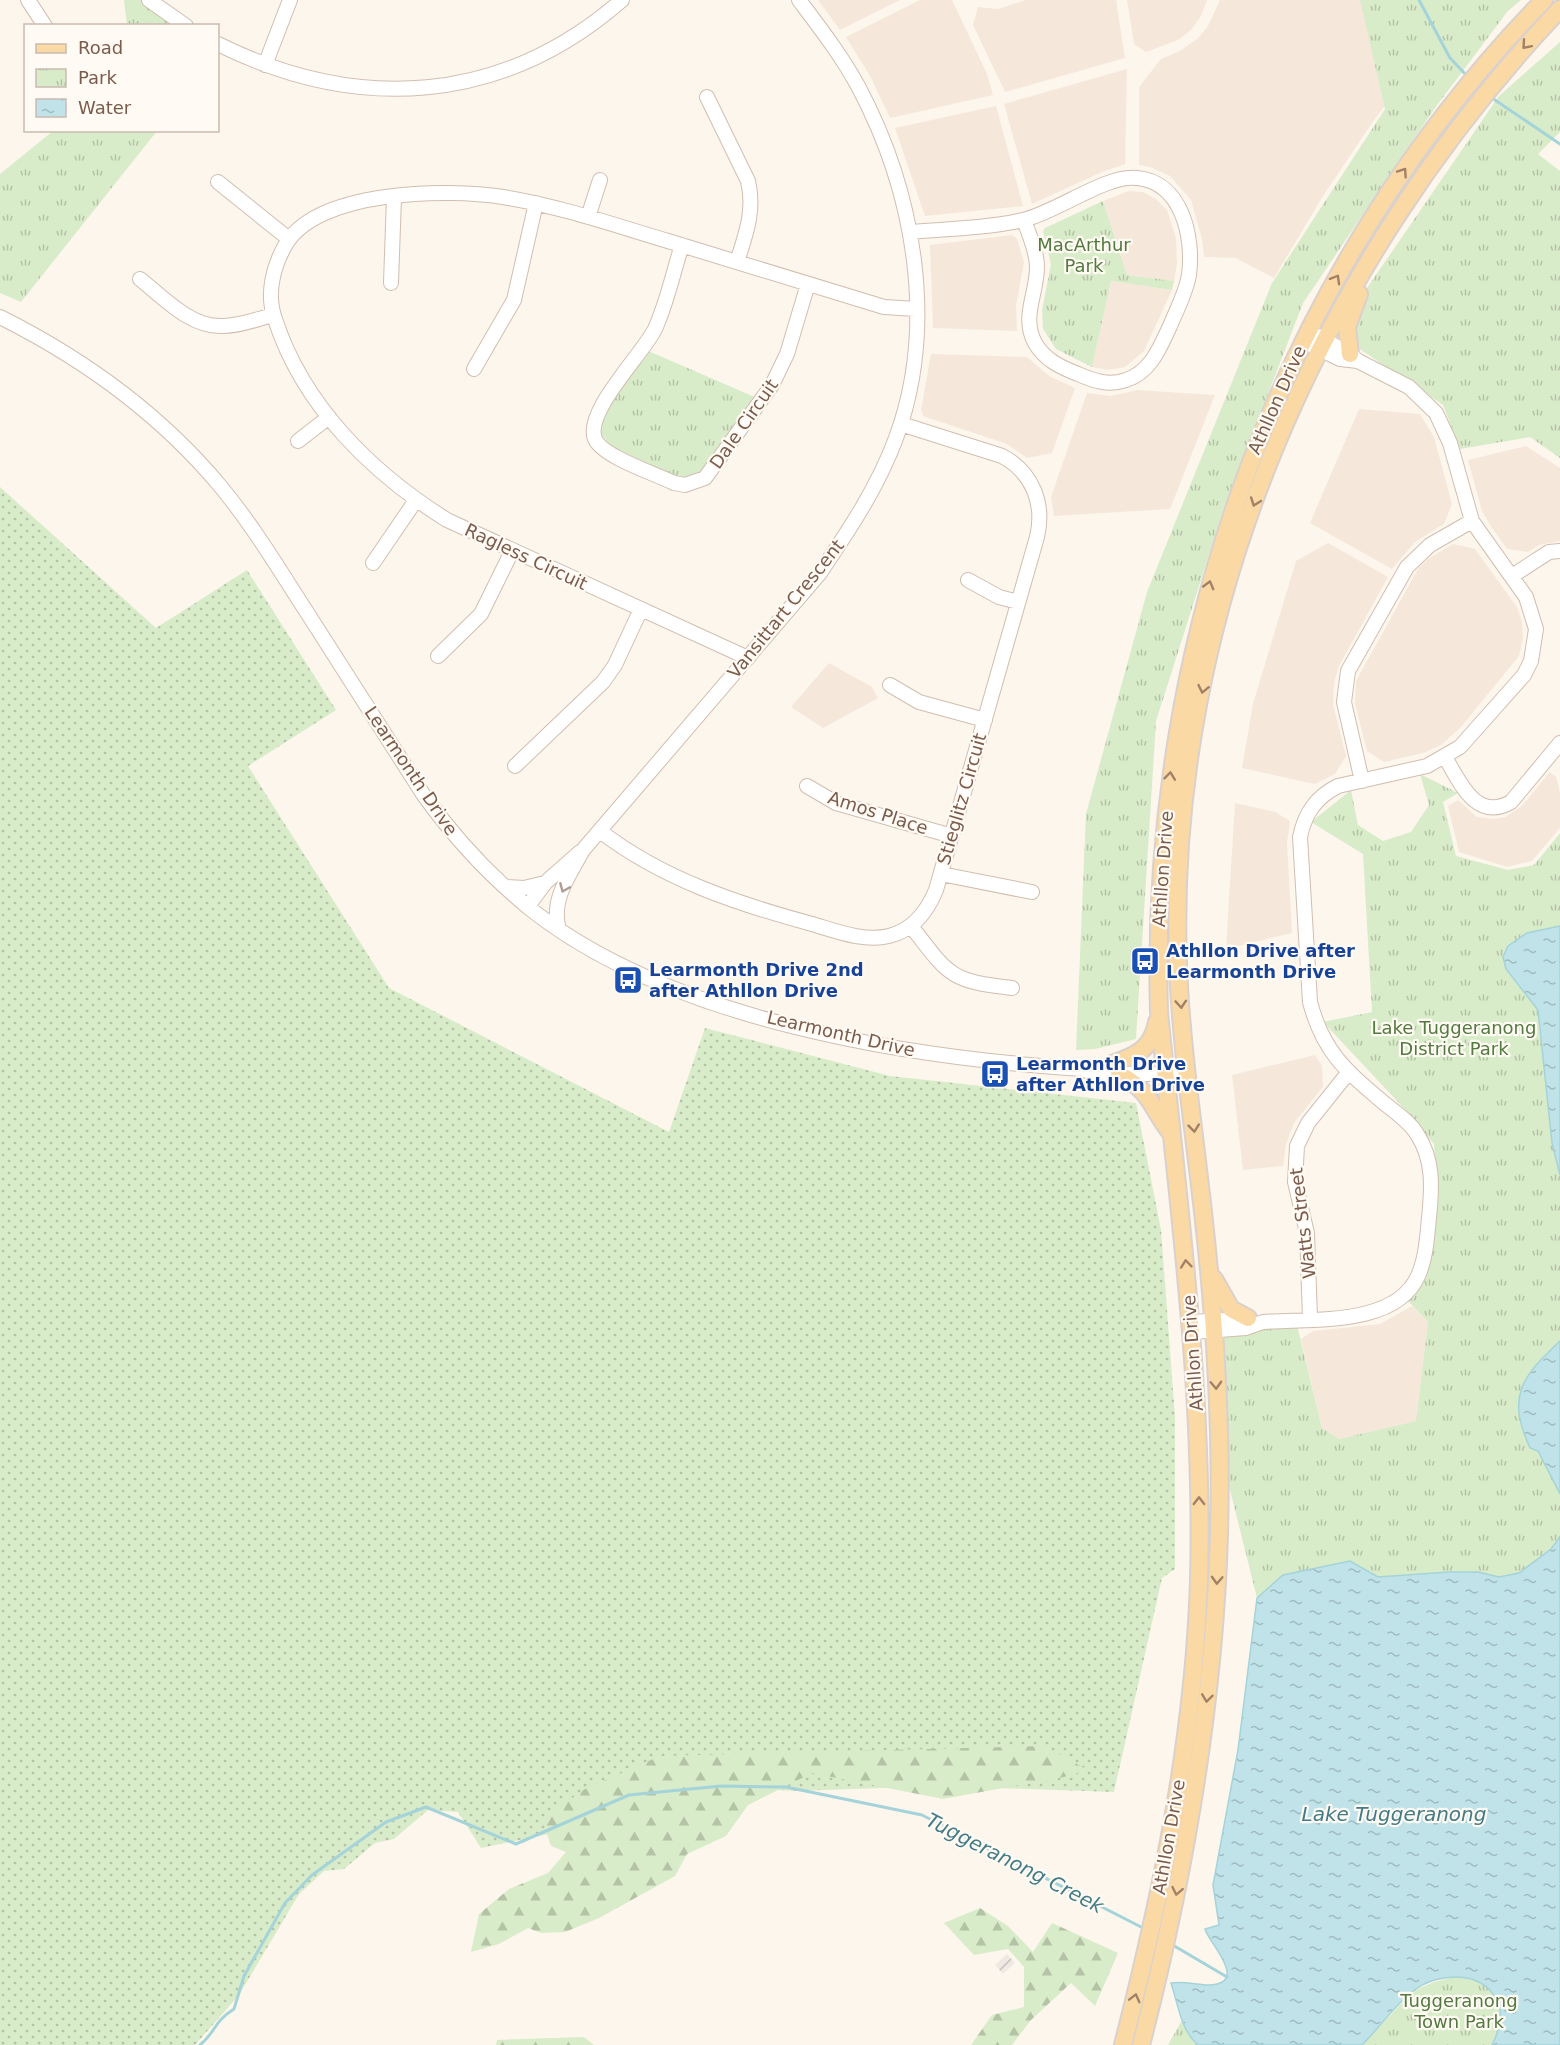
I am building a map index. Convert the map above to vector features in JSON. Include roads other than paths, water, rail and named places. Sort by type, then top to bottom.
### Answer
[{"type":"main road","name":"Athllon Drive","points":[[1123,2045],[1148,1950],[1183,1752],[1198,1593],[1199,1496],[1192,1327],[1159,1012],[1158,962],[1162,849],[1170,776],[1184,689],[1212,572],[1237,496],[1262,430],[1305,336],[1335,278],[1377,211],[1460,95],[1544,0]]},
{"type":"main road","name":"Athllon Drive","points":[[1141,2045],[1169,1930],[1198,1771],[1215,1610],[1219,1521],[1214,1326],[1178,962],[1182,832],[1197,716],[1222,608],[1242,538],[1275,447],[1321,344],[1369,258],[1412,190],[1474,107],[1560,9]]},
{"type":"main road","points":[[1354,357],[1347,327],[1369,258]]},
{"type":"main road","points":[[1159,1012],[1155,1035],[1149,1046],[1115,1069],[1145,1091],[1158,1116],[1171,1134]]},
{"type":"main road","points":[[1208,1264],[1221,1296],[1231,1309],[1256,1320]]},
{"type":"street","points":[[28,0],[44,24]]},
{"type":"street","points":[[149,0],[183,24]]},
{"type":"street","points":[[266,65],[290,0]]},
{"type":"street","points":[[219,44],[266,65],[320,82],[376,90],[453,84],[522,63],[600,18],[622,0]]},
{"type":"street","name":"Vansittart Crescent","points":[[528,906],[545,883],[567,861],[583,850],[600,831],[820,573],[846,535],[881,474],[901,424],[911,384],[917,343],[915,268],[910,232],[895,175],[866,103],[828,37],[799,0]]},
{"type":"street","points":[[707,97],[748,181],[752,194],[749,222],[737,262]]},
{"type":"street","points":[[910,232],[1024,220],[1050,212],[1123,178],[1151,181],[1169,193],[1180,207],[1187,230],[1189,276],[1184,293],[1158,351],[1139,374],[1113,383],[1094,381],[1056,365],[1037,346],[1029,327],[1037,265],[1024,220]]},
{"type":"street","points":[[588,217],[600,180]]},
{"type":"street","points":[[218,182],[289,239]]},
{"type":"street","name":"Ragless Circuit","points":[[748,658],[447,520],[416,500],[370,463],[329,417],[292,358],[273,315],[274,274],[289,239],[310,220],[327,212],[394,197],[465,193],[536,203],[884,307],[916,309]]},
{"type":"street","points":[[391,282],[394,197]]},
{"type":"street","points":[[474,369],[514,300],[536,203]]},
{"type":"street","name":"Dale Circuit","points":[[682,245],[655,328],[598,411],[593,431],[595,440],[606,452],[674,483],[696,483],[705,478],[772,385],[787,354],[808,284]]},
{"type":"street","points":[[140,279],[181,312],[202,323],[224,326],[273,315]]},
{"type":"street","name":"Learmonth Drive","points":[[0,317],[39,337],[108,381],[176,440],[221,487],[270,555],[423,794],[460,842],[528,906],[559,929],[614,961],[669,986],[807,1029],[947,1057],[1083,1069],[1093,1064],[1115,1069],[1187,1070]]},
{"type":"street","points":[[1192,1327],[1246,1328],[1256,1320],[1360,1315],[1389,1306],[1402,1297],[1413,1284],[1426,1251],[1432,1184],[1426,1150],[1413,1128],[1348,1073],[1329,1050],[1319,1032],[1310,1002],[1300,837],[1307,814],[1320,797],[1338,786],[1427,766],[1445,758],[1466,740],[1524,675],[1536,646],[1533,612],[1512,576],[1472,521],[1450,443],[1436,413],[1409,387],[1354,357],[1305,336]]},
{"type":"street","points":[[298,441],[329,417]]},
{"type":"street","name":"Stieglitz Circuit","points":[[600,831],[650,865],[687,882],[797,920],[874,938],[890,936],[911,926],[930,904],[941,874],[1040,526],[1036,495],[1025,473],[1014,463],[1002,456],[901,424]]},
{"type":"street","points":[[373,563],[416,500]]},
{"type":"street","points":[[1362,781],[1344,702],[1348,670],[1407,567],[1430,545],[1472,521]]},
{"type":"street","points":[[438,657],[481,614],[512,551]]},
{"type":"street","points":[[1512,576],[1549,552],[1560,551]]},
{"type":"street","points":[[968,580],[999,597],[1018,602]]},
{"type":"street","points":[[515,766],[603,682],[615,665],[641,609]]},
{"type":"street","points":[[890,685],[919,702],[985,720]]},
{"type":"street","points":[[1445,758],[1468,795],[1476,803],[1491,809],[1510,802],[1560,743]]},
{"type":"street","name":"Amos Place","points":[[807,786],[836,803],[952,836]]},
{"type":"street","name":"Vansittart Crescent","points":[[559,929],[556,913],[559,900],[583,850]]},
{"type":"street","points":[[941,874],[1032,892]]},
{"type":"street","points":[[507,887],[524,888],[545,883]]},
{"type":"street","points":[[911,926],[951,973],[964,981],[1012,988]]},
{"type":"street","name":"Watts Street","points":[[1310,1318],[1308,1233],[1295,1182],[1297,1146],[1308,1123],[1348,1073]]},
{"type":"water","points":[[1560,926],[1560,1175],[1552,1143],[1538,1010],[1506,969],[1503,957],[1508,946],[1527,933]]},
{"type":"water","points":[[1560,1341],[1560,1494],[1538,1451],[1530,1448],[1519,1414],[1519,1400],[1527,1377]]},
{"type":"water","name":"Lake Tuggeranong","points":[[1560,1537],[1560,2045],[1492,2045],[1498,2032],[1500,2019],[1497,2000],[1485,1986],[1476,1981],[1454,1977],[1432,1981],[1413,1991],[1362,2045],[1198,2045],[1184,2025],[1171,1983],[1210,1985],[1221,1983],[1227,1977],[1224,1961],[1205,1929],[1219,1925],[1213,1885],[1238,1750],[1257,1598],[1283,1575],[1350,1561],[1378,1577],[1478,1572],[1499,1577],[1519,1573],[1551,1549]]},
{"type":"waterway","points":[[1419,0],[1450,58],[1469,78]]},
{"type":"waterway","points":[[1492,98],[1560,144]]},
{"type":"waterway","name":"Tuggeranong Creek","points":[[200,2045],[222,2018],[234,2009],[244,1976],[285,1903],[312,1875],[386,1822],[426,1807],[516,1844],[629,1795],[721,1786],[786,1787],[922,1815],[1145,1929]]},
{"type":"waterway","name":"Tuggeranong Creek","points":[[1171,1944],[1227,1977]]},
{"type":"place","name":"Athllon Drive after Learmonth Drive","points":[[1145,961]]},
{"type":"place","name":"Learmonth Drive 2nd after Athllon Drive","points":[[628,980]]},
{"type":"place","name":"Learmonth Drive after Athllon Drive","points":[[995,1074]]},
{"type":"park label","name":"MacArthur Park","points":[[1084,255]]},
{"type":"park label","name":"Lake Tuggeranong District Park","points":[[1454,1038]]},
{"type":"park label","name":"Tuggeranong Town Park","points":[[1459,2011]]}]
